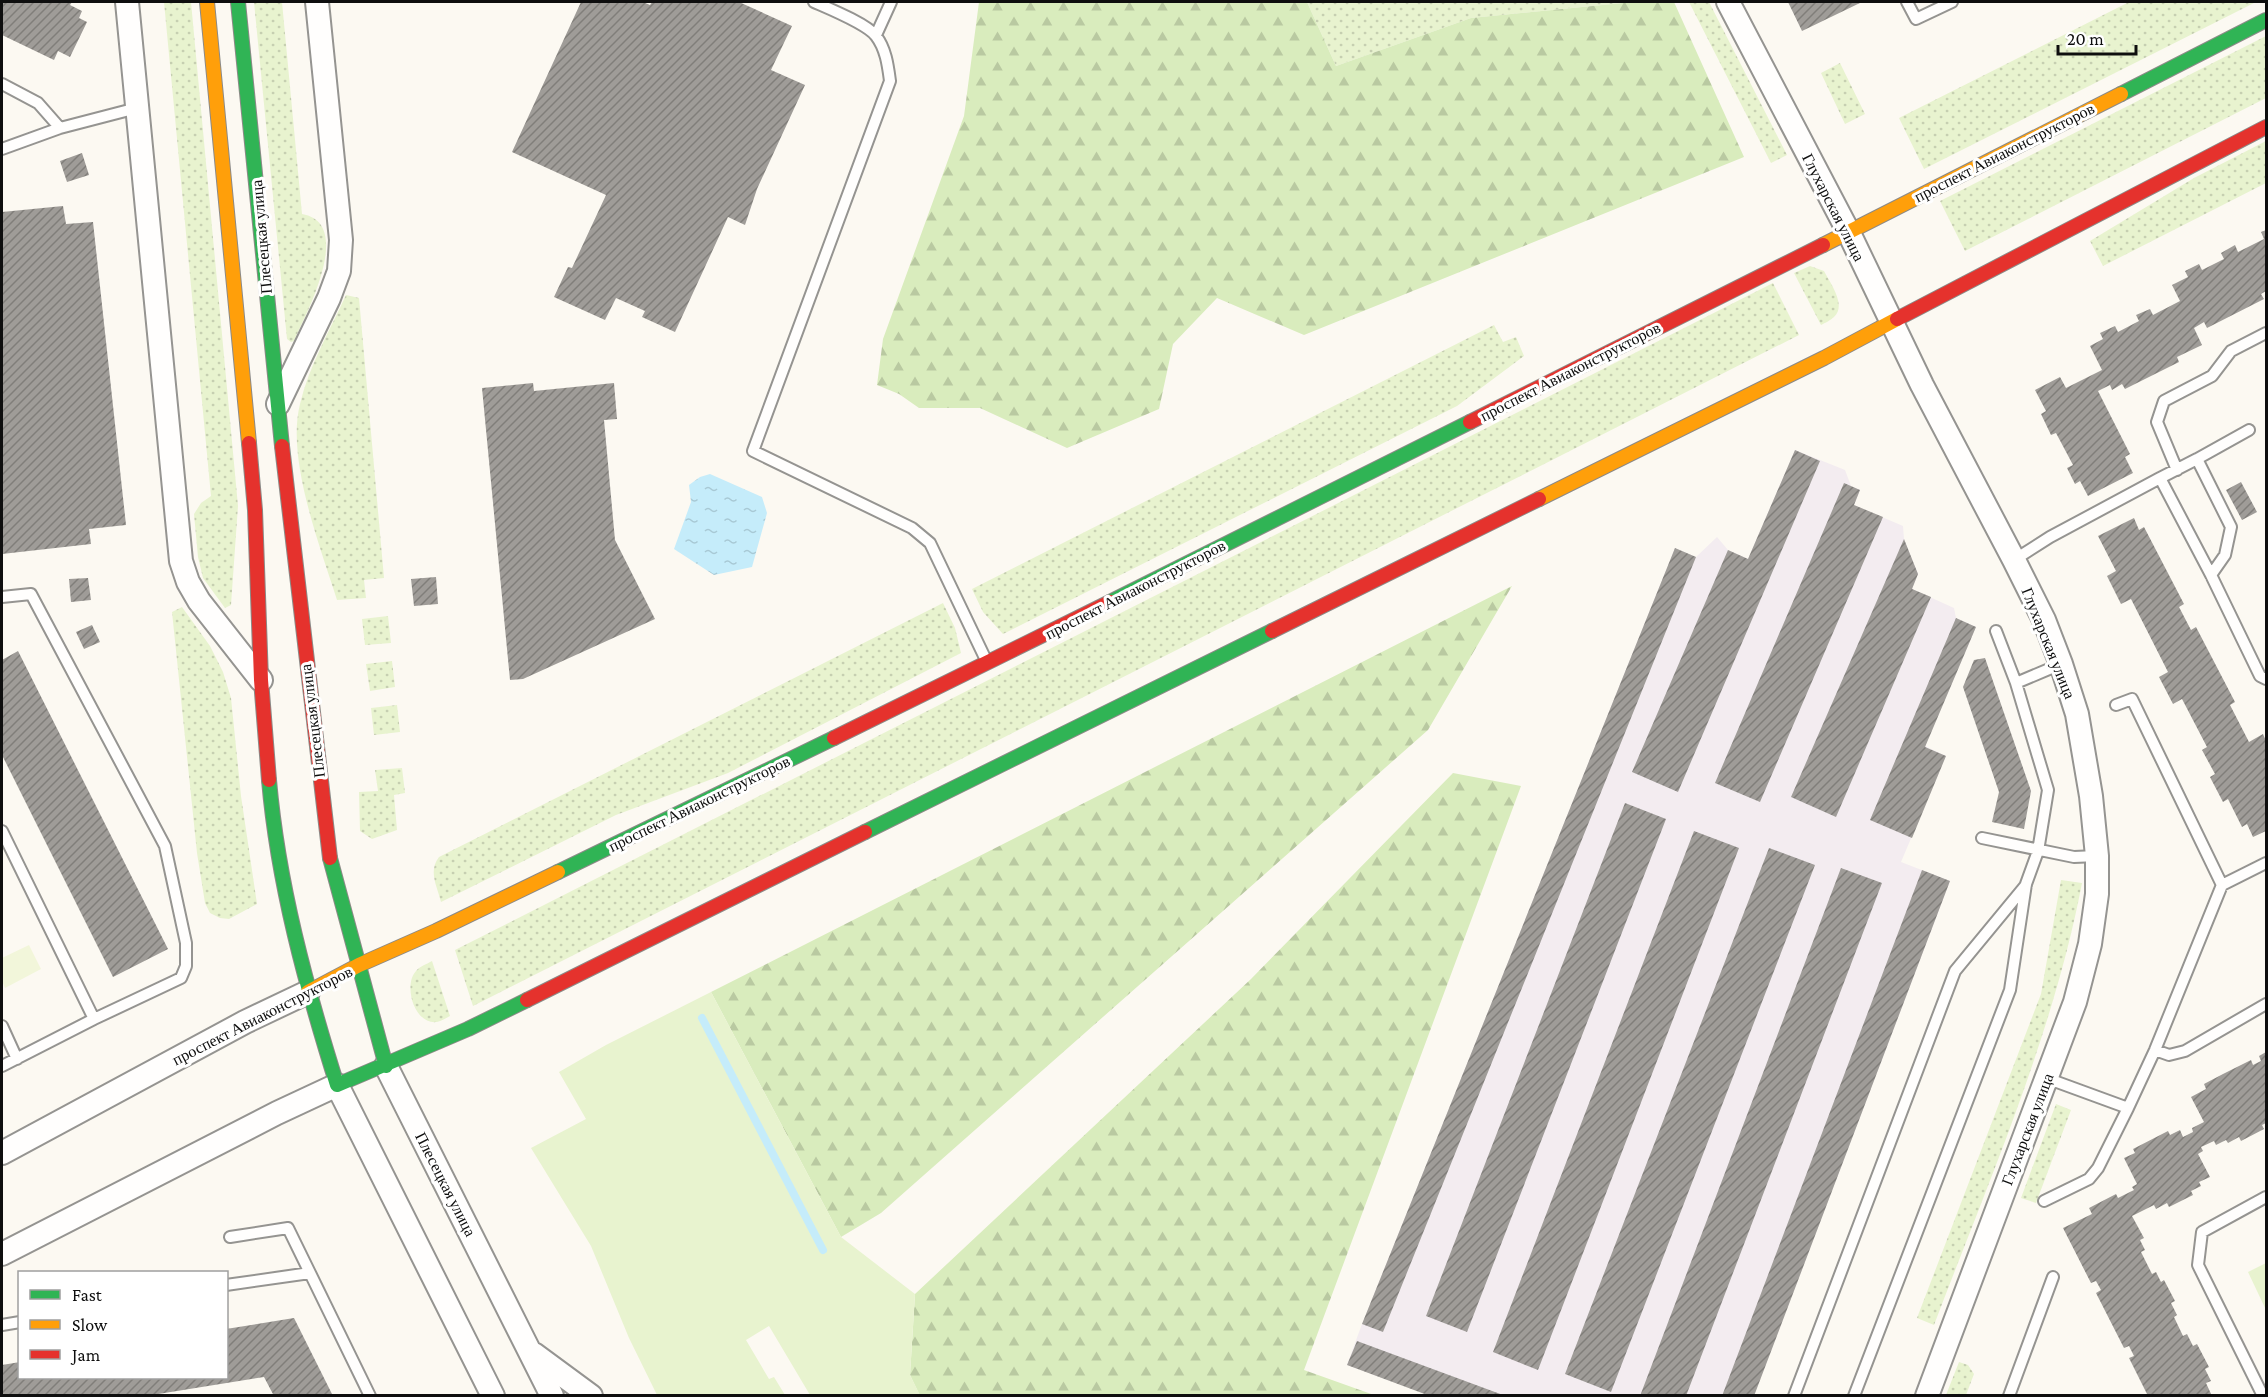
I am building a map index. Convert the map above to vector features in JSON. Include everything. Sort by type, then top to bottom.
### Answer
[{"type":"street","points":[[127,2],[182,561],[188,582],[199,601],[261,680]]},
{"type":"street","name":"Плесецкая улица","points":[[207,2],[255,510],[261,680],[270,789],[287,900],[308,992],[337,1085],[493,1395]]},
{"type":"street","name":"Плесецкая улица","points":[[238,2],[277,405],[327,844],[333,876],[386,1066],[552,1395]]},
{"type":"street","points":[[277,405],[329,298],[339,271],[341,240],[317,2]]},
{"type":"street","name":"Глухарская улица","points":[[1728,2],[1848,231],[1890,321],[2044,620],[2077,714],[2091,796],[2097,856],[2097,894],[2091,944],[2075,1002],[1927,1395]]},
{"type":"street","name":"проспект Авиаконструкторов","points":[[2,1153],[359,965],[436,931],[988,663],[2266,20]]},
{"type":"street","points":[[2,1254],[277,1113],[468,1029],[1824,358],[1890,321],[2266,127]]},
{"type":"street","points":[[530,1352],[591,1395]]},
{"type":"lane","points":[[814,2],[845,16],[876,36],[887,58],[890,81],[753,451],[912,528],[930,543],[988,663]]},
{"type":"lane","points":[[876,36],[891,2]]},
{"type":"lane","points":[[1907,2],[1916,20],[1952,2]]},
{"type":"lane","points":[[2,84],[38,103],[60,128]]},
{"type":"lane","points":[[2,149],[60,128],[137,108]]},
{"type":"lane","points":[[2177,470],[2157,422],[2164,401],[2212,376],[2231,351],[2266,333]]},
{"type":"lane","points":[[2014,560],[2050,537],[2249,430]]},
{"type":"lane","points":[[2197,459],[2231,527],[2225,555],[2211,575]]},
{"type":"lane","points":[[2160,478],[2260,676],[2266,679]]},
{"type":"lane","points":[[2,597],[31,594],[165,846],[186,943],[186,966],[181,978],[2,1066]]},
{"type":"lane","points":[[1854,1395],[2010,990],[2026,885],[2038,851],[2048,790],[2016,683],[1996,631]]},
{"type":"lane","points":[[2016,683],[2061,664]]},
{"type":"lane","points":[[2116,705],[2132,699],[2222,885]]},
{"type":"lane","points":[[2,831],[94,1019]]},
{"type":"lane","points":[[1982,838],[2038,851],[2074,856],[2097,856]]},
{"type":"lane","points":[[2044,1201],[2089,1179],[2098,1168],[2156,1050],[2222,885],[2266,863]]},
{"type":"lane","points":[[1794,1395],[1955,971],[2026,885]]},
{"type":"lane","points":[[2156,1050],[2169,1055],[2185,1051],[2266,1004]]},
{"type":"lane","points":[[2,1026],[17,1059]]},
{"type":"lane","points":[[2046,1078],[2128,1108]]},
{"type":"lane","points":[[2263,1395],[2198,1265],[2202,1232],[2266,1197]]},
{"type":"lane","points":[[230,1236],[288,1228],[370,1395]]},
{"type":"lane","points":[[228,1285],[310,1273]]},
{"type":"lane","points":[[2009,1395],[2053,1277]]},
{"type":"lane","points":[[2,1325],[18,1322]]},
{"type":"shaded area","points":[[1795,450],[1845,470],[1851,486],[1860,490],[1854,505],[1903,526],[1904,539],[1918,574],[1912,589],[1954,608],[1956,618],[1976,627],[1925,746],[1946,756],[1901,862],[1950,881],[1754,1395],[1430,1395],[1347,1365],[1675,548],[1696,557],[1717,537],[1728,550],[1748,559]]},
{"type":"green space","points":[[164,2],[191,2],[238,506],[231,605],[225,608],[203,578],[198,557],[194,514],[201,503],[211,496]]},
{"type":"green space","points":[[254,2],[282,2],[302,214],[317,221],[325,234],[326,251],[316,291],[294,341],[291,342],[287,339]]},
{"type":"green space","points":[[979,2],[1307,2],[1336,66],[1471,18],[1633,2],[1674,2],[1744,157],[1304,335],[1217,298],[1173,344],[1159,409],[1067,448],[980,408],[919,408],[899,394],[877,385],[883,339],[964,116]]},
{"type":"green space","points":[[1307,2],[1633,2],[1471,18],[1336,66]]},
{"type":"green space","points":[[1689,2],[1709,2],[1787,155],[1771,163]]},
{"type":"green space","points":[[2129,2],[2256,2],[1924,169],[1899,118]]},
{"type":"green space","points":[[2266,36],[2266,98],[1965,251],[1940,201]]},
{"type":"green space","points":[[1840,63],[1865,114],[1845,124],[1821,73]]},
{"type":"green space","points":[[2266,141],[2266,183],[2103,266],[2090,241],[2194,178]]},
{"type":"green space","points":[[1810,266],[1824,271],[1838,300],[1838,312],[1821,325],[1794,273]]},
{"type":"green space","points":[[1773,283],[1799,335],[473,1006],[455,950]]},
{"type":"green space","points":[[346,295],[359,298],[384,578],[364,580],[366,598],[337,600],[314,529],[301,476],[297,450],[297,426],[300,404],[309,376]]},
{"type":"green space","points":[[1494,325],[1503,342],[1516,337],[1524,356],[1457,406],[1003,634],[983,612],[972,589]]},
{"type":"green space","points":[[1512,586],[1428,730],[881,1213],[841,1237],[711,992]]},
{"type":"green space","points":[[943,603],[955,628],[961,653],[728,773],[616,815],[441,902],[434,873],[439,857]]},
{"type":"green space","points":[[182,607],[210,646],[223,672],[231,698],[241,796],[257,904],[229,919],[210,913],[205,903],[197,853],[172,612]]},
{"type":"green space","points":[[388,616],[391,643],[365,645],[362,619]]},
{"type":"green space","points":[[392,661],[395,687],[370,691],[366,664]]},
{"type":"green space","points":[[397,705],[400,732],[374,735],[371,708]]},
{"type":"green space","points":[[402,768],[405,793],[394,795],[397,830],[372,839],[360,831],[359,792],[378,791],[375,770]]},
{"type":"green space","points":[[1453,773],[1521,786],[1304,1370],[1374,1395],[920,1396],[910,1375],[915,1294],[1251,979]]},
{"type":"green space","points":[[2061,880],[2082,883],[2070,940],[2018,1107],[1934,1325],[1917,1318],[2041,994]]},
{"type":"green space","points":[[29,945],[41,969],[5,988],[2,981],[2,958]]},
{"type":"green space","points":[[432,961],[450,1016],[437,1022],[422,1017],[413,1003],[411,994],[412,977],[422,966]]},
{"type":"green space","points":[[711,992],[841,1237],[915,1294],[910,1375],[920,1395],[810,1395],[769,1326],[746,1340],[769,1379],[774,1377],[785,1395],[657,1395],[629,1338],[591,1246],[531,1148],[586,1119],[559,1072],[606,1045]]},
{"type":"green space","points":[[2056,1104],[2071,1110],[2036,1203],[2021,1198]]},
{"type":"green space","points":[[2266,1263],[2266,1310],[2248,1272]]},
{"type":"green space","points":[[1959,1362],[1968,1365],[1974,1374],[1966,1395],[1946,1395]]},
{"type":"water","points":[[710,474],[762,497],[767,513],[752,567],[714,575],[674,549],[691,502],[689,485],[700,477]]},
{"type":"building","points":[[2,2],[72,2],[70,5],[82,11],[79,18],[87,22],[70,57],[58,51],[54,60],[2,35]]},
{"type":"building","points":[[581,2],[643,2],[650,5],[652,2],[739,2],[792,26],[771,70],[805,85],[757,189],[745,225],[728,217],[675,332],[642,317],[645,311],[616,298],[605,320],[554,297],[568,267],[572,268],[606,195],[512,152]]},
{"type":"building","points":[[1788,2],[1862,2],[1802,31]]},
{"type":"building","points":[[82,153],[89,175],[67,182],[60,161]]},
{"type":"building","points":[[63,206],[66,224],[93,222],[126,525],[89,529],[91,544],[2,554],[2,212]]},
{"type":"building","points":[[2266,230],[2266,291],[2261,294],[2264,299],[2207,328],[2204,322],[2194,328],[2202,345],[2177,357],[2179,362],[2125,389],[2122,384],[2112,390],[2110,385],[2098,391],[2130,454],[2125,457],[2133,473],[2088,496],[2080,481],[2075,484],[2067,468],[2073,465],[2056,433],[2051,435],[2041,414],[2046,411],[2035,390],[2060,377],[2066,388],[2102,370],[2090,346],[2103,339],[2100,333],[2115,326],[2118,332],[2139,321],[2136,315],[2150,309],[2153,315],[2180,301],[2172,285],[2188,277],[2185,271],[2199,264],[2202,270],[2224,259],[2221,253],[2235,245],[2238,252],[2264,239],[2261,232]]},
{"type":"building","points":[[533,383],[534,391],[614,383],[617,419],[604,420],[615,540],[655,619],[523,679],[510,680],[482,388]]},
{"type":"building","points":[[1795,450],[1820,461],[1678,792],[1632,772],[1728,550],[1748,559]]},
{"type":"building","points":[[2241,482],[2257,512],[2242,520],[2226,490]]},
{"type":"building","points":[[1844,483],[1860,490],[1854,505],[1883,517],[1760,802],[1715,783]]},
{"type":"building","points":[[2134,518],[2139,530],[2144,527],[2184,604],[2179,607],[2191,630],[2196,627],[2235,702],[2230,705],[2249,742],[2263,734],[2266,741],[2266,831],[2253,837],[2247,824],[2242,827],[2228,799],[2223,802],[2212,781],[2210,777],[2215,774],[2202,750],[2207,747],[2182,699],[2173,704],[2159,677],[2168,672],[2131,599],[2121,604],[2107,576],[2116,571],[2098,536]]},
{"type":"building","points":[[1904,539],[1918,574],[1912,589],[1931,597],[1836,817],[1791,797]]},
{"type":"building","points":[[1675,548],[1696,557],[1383,1332],[1362,1324]]},
{"type":"building","points":[[436,577],[438,604],[414,606],[411,579]]},
{"type":"building","points":[[88,578],[91,600],[71,602],[69,579]]},
{"type":"building","points":[[1956,618],[1976,627],[1925,747],[1946,756],[1912,838],[1870,820]]},
{"type":"building","points":[[92,625],[100,642],[84,649],[76,632]]},
{"type":"building","points":[[18,651],[168,949],[113,977],[2,755],[2,660]]},
{"type":"building","points":[[1985,658],[2031,791],[2024,829],[1992,822],[1999,792],[1963,687],[1974,660]]},
{"type":"building","points":[[1625,803],[1666,819],[1467,1332],[1426,1316]]},
{"type":"building","points":[[1694,831],[1739,848],[1538,1370],[1493,1352]]},
{"type":"building","points":[[1769,848],[1815,865],[1611,1392],[1565,1374]]},
{"type":"building","points":[[1841,868],[1882,883],[1686,1396],[1640,1396]]},
{"type":"building","points":[[1922,870],[1950,881],[1754,1396],[1722,1396]]},
{"type":"building","points":[[2266,1052],[2266,1123],[2262,1125],[2264,1129],[2241,1141],[2239,1137],[2228,1143],[2226,1140],[2216,1145],[2214,1141],[2201,1147],[2203,1151],[2198,1154],[2210,1177],[2199,1182],[2201,1186],[2191,1191],[2193,1195],[2169,1207],[2167,1203],[2156,1209],[2154,1205],[2132,1216],[2144,1238],[2140,1240],[2145,1250],[2141,1252],[2152,1274],[2156,1272],[2161,1282],[2164,1280],[2175,1301],[2171,1303],[2177,1315],[2174,1317],[2183,1336],[2187,1334],[2193,1346],[2197,1344],[2209,1367],[2205,1369],[2211,1381],[2206,1383],[2212,1396],[2148,1396],[2129,1358],[2134,1356],[2129,1346],[2124,1348],[2096,1293],[2101,1290],[2096,1281],[2091,1283],[2063,1228],[2092,1214],[2089,1208],[2116,1194],[2118,1198],[2134,1190],[2132,1187],[2137,1184],[2124,1158],[2135,1153],[2133,1149],[2168,1131],[2170,1135],[2180,1130],[2183,1137],[2193,1132],[2192,1128],[2204,1122],[2191,1097],[2206,1089],[2204,1084],[2223,1074],[2251,1060],[2253,1065],[2261,1061],[2259,1056]]},
{"type":"building","points":[[294,1318],[333,1396],[274,1396],[264,1377],[146,1396],[2,1396],[2,1365],[18,1362],[18,1379],[228,1379],[228,1329]]},
{"type":"building","points":[[1357,1341],[1503,1396],[1430,1396],[1347,1365]]},
{"type":"waterway","points":[[702,1018],[823,1250]]},
{"type":"traffic: fast","points":[[238,2],[282,446]]},
{"type":"traffic: fast","points":[[2121,94],[2266,20]]},
{"type":"traffic: fast","points":[[1110,602],[1470,422]]},
{"type":"traffic: fast","points":[[865,832],[1272,631]]},
{"type":"traffic: fast","points":[[558,872],[834,738]]},
{"type":"traffic: fast","points":[[269,780],[286,896],[337,1085],[468,1029],[527,1000]]},
{"type":"traffic: fast","points":[[330,858],[386,1066]]},
{"type":"traffic: slow","points":[[207,2],[249,443]]},
{"type":"traffic: slow","points":[[1823,245],[2121,94]]},
{"type":"traffic: slow","points":[[1539,499],[1824,358],[1897,319]]},
{"type":"traffic: slow","points":[[308,992],[359,965],[558,872]]},
{"type":"traffic: jam","points":[[1897,319],[2266,127]]},
{"type":"traffic: jam","points":[[1470,422],[1823,245]]},
{"type":"traffic: jam","points":[[249,443],[255,510],[261,680],[269,780]]},
{"type":"traffic: jam","points":[[282,446],[330,858]]},
{"type":"traffic: jam","points":[[1272,631],[1539,499]]},
{"type":"traffic: jam","points":[[834,738],[1110,602]]},
{"type":"traffic: jam","points":[[527,1000],[865,832]]}]
